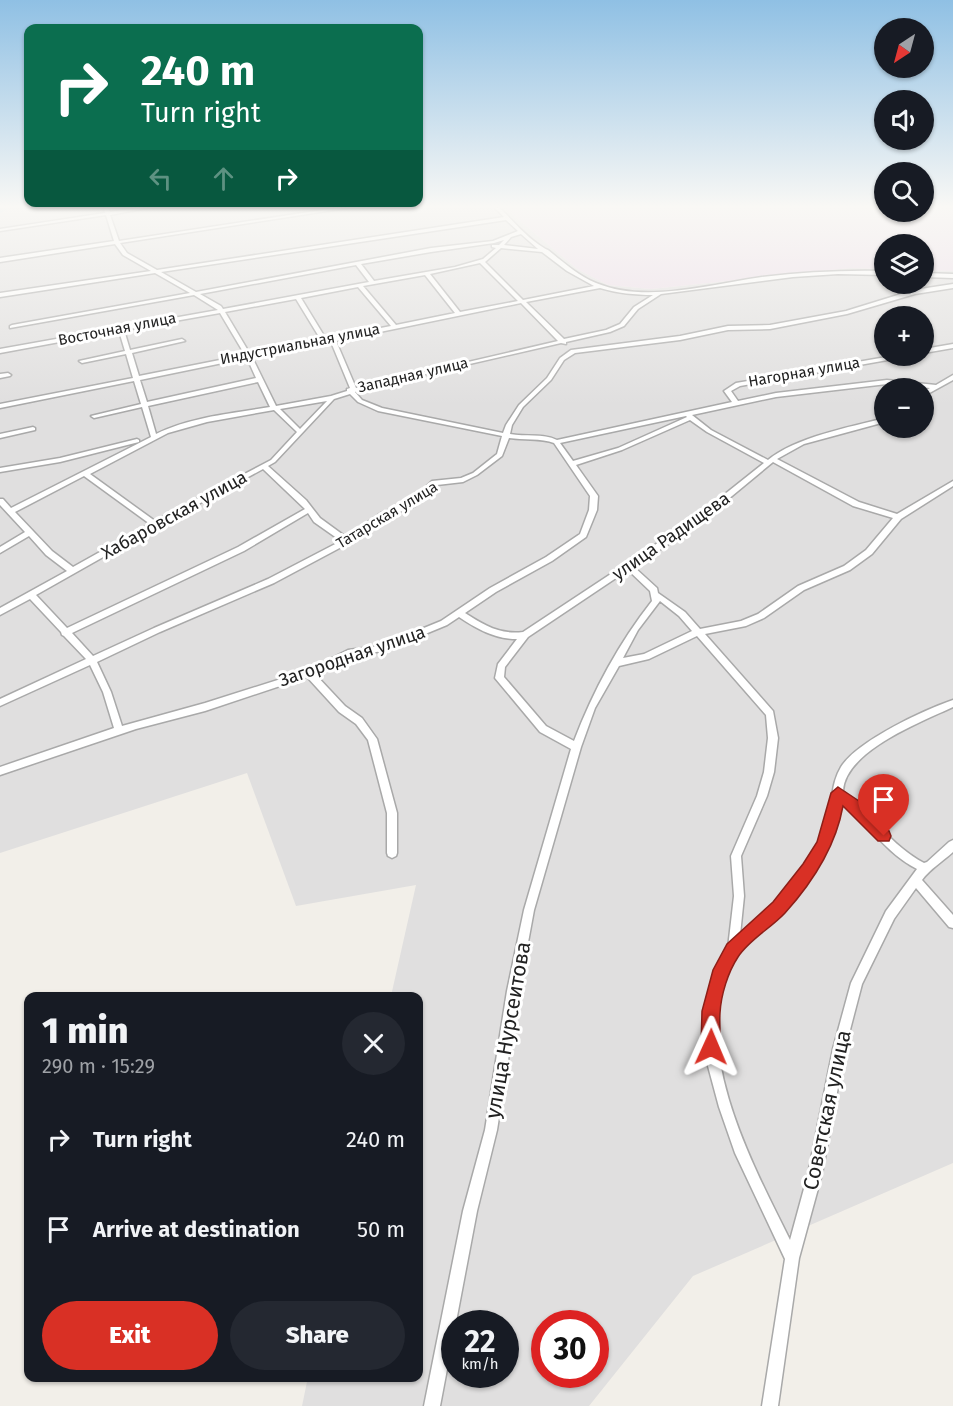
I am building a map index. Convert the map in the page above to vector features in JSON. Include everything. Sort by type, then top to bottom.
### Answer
[{"type":"street","points":[[0,295],[138,274]]},
{"type":"street","points":[[159,274],[220,309],[248,355],[276,409],[300,432]]},
{"type":"street","points":[[12,327],[305,274]]},
{"type":"street","points":[[365,274],[372,283]]},
{"type":"street","name":"Восточная улица","points":[[0,351],[423,274]]},
{"type":"street","points":[[426,274],[458,313]]},
{"type":"street","points":[[494,274],[573,351],[680,338],[728,328],[770,327],[847,312],[914,292],[953,286]]},
{"type":"street","points":[[577,274],[600,286],[634,294],[814,274]]},
{"type":"street","points":[[934,275],[953,276]]},
{"type":"street","points":[[360,286],[394,326]]},
{"type":"street","name":"Индустриальная улица","points":[[0,406],[323,339],[600,286]]},
{"type":"street","name":"Западная улица","points":[[0,470],[60,460],[154,437],[206,420],[332,398],[351,390],[617,328],[636,308],[661,292]]},
{"type":"street","points":[[297,296],[323,339]]},
{"type":"street","points":[[121,328],[146,404],[154,437]]},
{"type":"street","points":[[332,338],[351,390],[360,401],[380,410],[506,434],[550,439],[556,442]]},
{"type":"street","points":[[82,361],[182,341]]},
{"type":"street","points":[[934,349],[953,346]]},
{"type":"street","name":"Татарская улица","points":[[0,703],[271,581],[346,541],[384,515],[412,504],[435,483],[463,480],[475,474],[500,455],[506,434],[525,400],[549,379],[562,359],[573,351]]},
{"type":"street","name":"Нагорная улица","points":[[736,403],[727,391],[738,384],[874,360]]},
{"type":"street","points":[[0,376],[8,375]]},
{"type":"street","points":[[934,386],[953,377]]},
{"type":"street","points":[[94,416],[261,379]]},
{"type":"street","name":"Нагорная улица","points":[[556,442],[581,435],[689,417],[736,403],[874,384]]},
{"type":"street","name":"Хабаровская улица","points":[[0,612],[155,524],[264,466],[280,455],[332,398]]},
{"type":"street","points":[[572,464],[620,449],[689,417],[856,504],[898,517]]},
{"type":"street","name":"улица Радищева","points":[[576,747],[543,729],[499,678],[501,666],[525,635],[708,513],[771,461],[802,443],[874,423]]},
{"type":"street","points":[[0,436],[33,429]]},
{"type":"street","name":"Западная улица","points":[[10,511],[154,437]]},
{"type":"street","name":"Загородная улица","points":[[0,771],[119,730],[206,707],[309,673],[351,652],[381,649],[461,614],[493,590],[549,559],[583,535],[593,510],[594,496],[556,442]]},
{"type":"street","points":[[264,466],[303,501],[308,510],[346,541]]},
{"type":"street","points":[[84,473],[155,524]]},
{"type":"street","points":[[615,663],[646,657],[696,633],[743,624],[761,616],[801,588],[832,576],[868,552],[898,517],[953,483]]},
{"type":"street","points":[[0,501],[72,571]]},
{"type":"street","points":[[65,633],[241,549],[308,510]]},
{"type":"street","points":[[0,550],[30,532]]},
{"type":"street","points":[[629,567],[657,595],[682,614],[745,689],[761,702],[770,714],[773,738],[762,796],[736,856],[739,896],[733,950]]},
{"type":"street","points":[[31,595],[92,660],[107,692],[119,730]]},
{"type":"street","name":"улица Нурсеитова","points":[[432,1406],[470,1210],[491,1130],[513,991],[529,909],[576,747],[591,708],[635,628],[657,601],[657,595]]},
{"type":"street","points":[[461,614],[483,629],[502,636],[525,635]]},
{"type":"street","points":[[309,673],[342,709],[359,721],[372,739],[392,813],[392,853]]},
{"type":"street","points":[[792,1258],[737,1138],[720,1086],[711,1047],[711,1011],[719,976],[733,950],[796,888],[823,845],[833,818],[838,781],[850,760],[905,725],[953,703]]},
{"type":"street","points":[[838,793],[859,809],[899,852],[924,868]]},
{"type":"street","name":"Советская улица","points":[[770,1406],[792,1258],[815,1174],[839,1049],[857,983],[890,915],[924,868],[931,865],[953,845]]},
{"type":"street","points":[[916,881],[953,923]]},
{"type":"shaded area","points":[[0,274],[586,274],[608,285],[651,289],[798,274],[874,274],[874,294],[934,294],[934,274],[953,274],[953,1163],[693,1276],[609,1381],[609,1310],[531,1310],[531,1388],[603,1388],[589,1406],[302,1406],[307,1382],[423,1382],[423,992],[392,992],[416,885],[296,906],[247,773],[0,853]]},
{"type":"shaded area","points":[[586,274],[798,274],[651,289],[608,285]]},
{"type":"route","points":[[711,1047],[711,1011],[719,976],[733,950],[779,908],[796,888],[823,845],[833,818],[838,793],[859,809],[884,836]]}]
